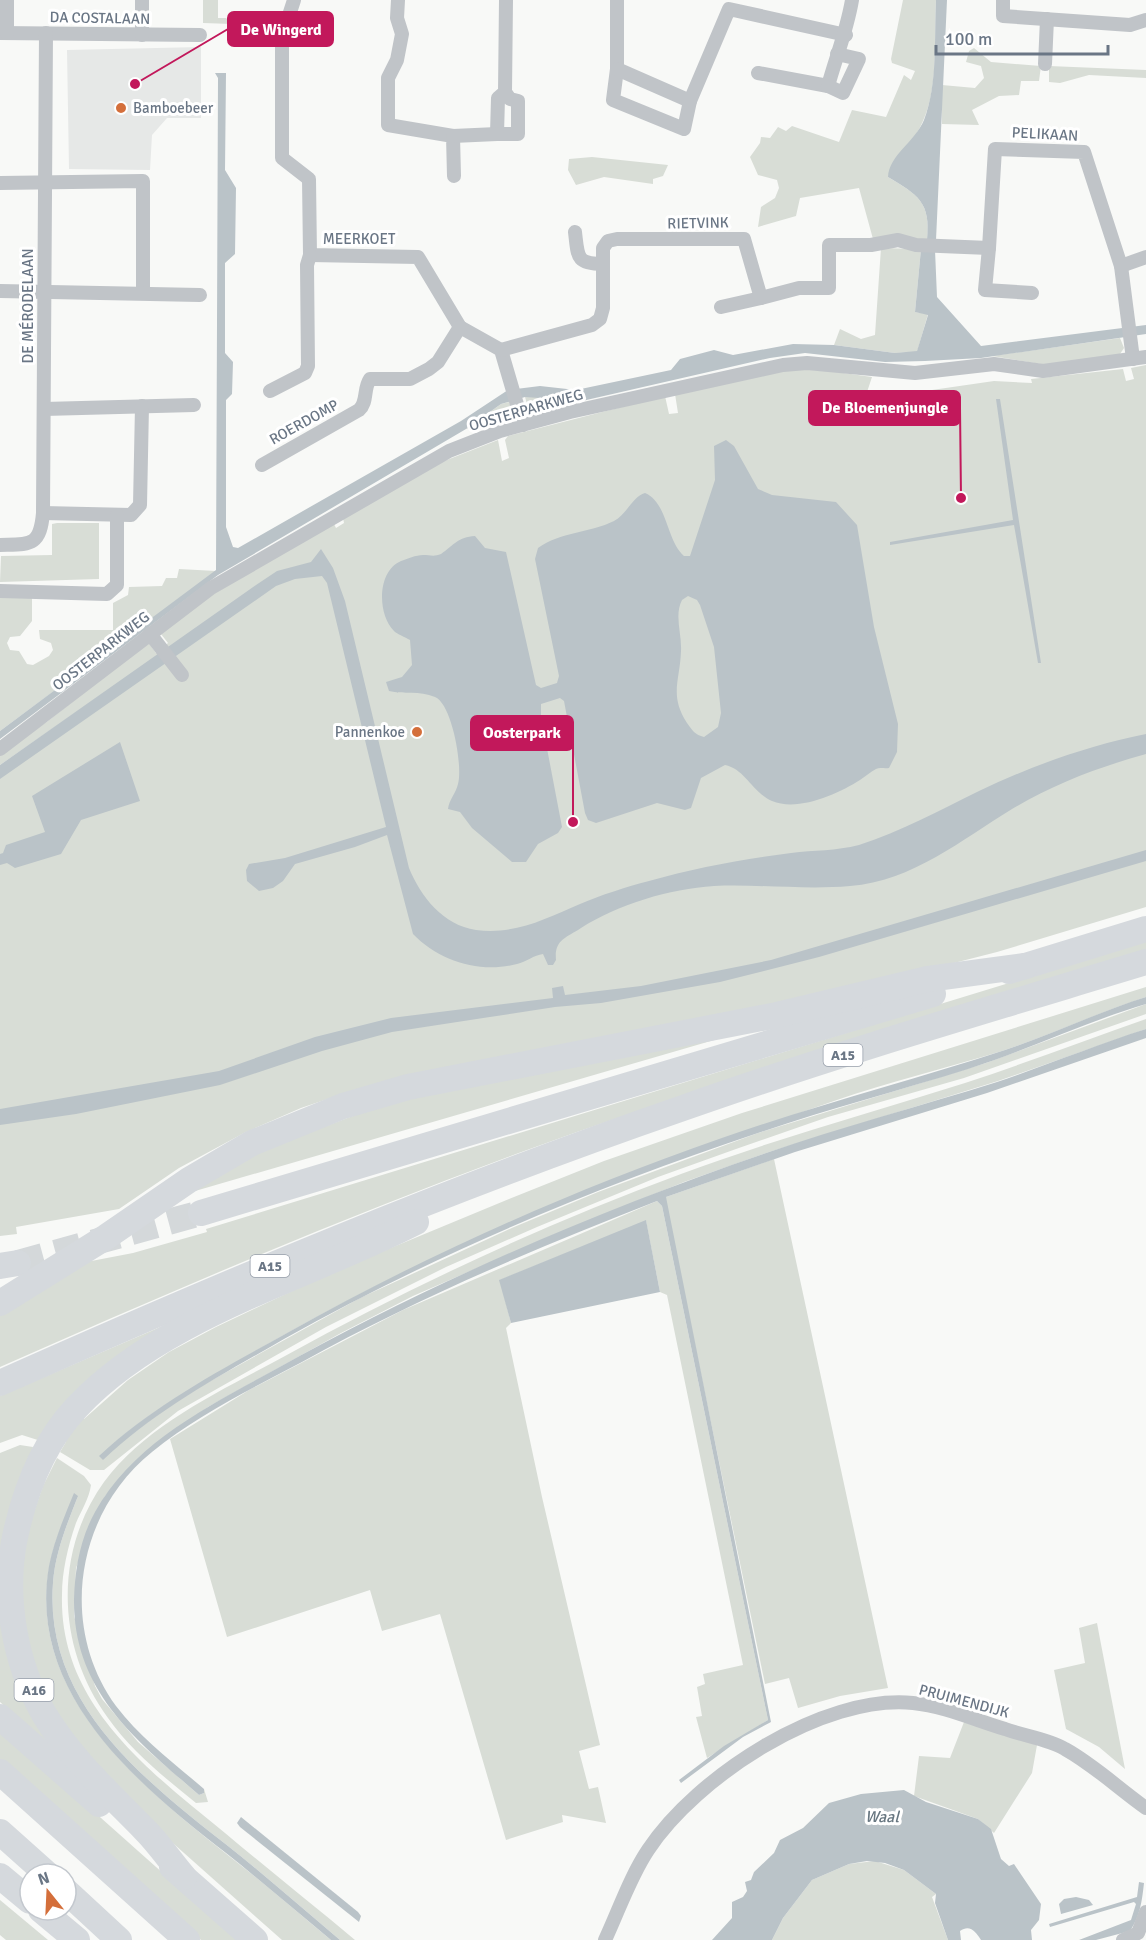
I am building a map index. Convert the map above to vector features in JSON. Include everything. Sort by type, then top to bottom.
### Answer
[{"type":"highway","name":"A15","points":[[201,1213],[1146,929]]},
{"type":"highway","name":"A15","points":[[0,1383],[355,1230],[543,1158],[754,1083],[1146,962]]},
{"type":"highway","name":"A15","points":[[0,1303],[12,1263],[189,1180],[252,1143],[296,1123],[343,1106],[408,1087],[777,1015],[928,980],[1025,966]]},
{"type":"highway","name":"A16","points":[[184,1877],[147,1832],[104,1790],[64,1744],[43,1712],[28,1677],[17,1642],[10,1601],[10,1571],[21,1507],[48,1448],[75,1408],[100,1384],[161,1343],[220,1311],[389,1236],[543,1158]]},
{"type":"highway","name":"A16","points":[[0,1717],[255,1940]]},
{"type":"highway","points":[[0,1772],[187,1940]]},
{"type":"highway","points":[[0,1832],[34,1862]]},
{"type":"highway","points":[[0,1876],[18,1891]]},
{"type":"highway","points":[[78,1902],[119,1940]]},
{"type":"highway","points":[[55,1922],[77,1940]]},
{"type":"street","points":[[4,33],[7,0]]},
{"type":"street","points":[[142,0],[142,35]]},
{"type":"street","name":"MEERKOET","points":[[270,391],[305,373],[308,366],[309,179],[282,158],[282,37],[294,0]]},
{"type":"street","points":[[398,0],[397,18],[402,34],[397,60],[388,78],[388,125],[453,136],[518,134],[518,101],[510,99],[505,92],[506,0]]},
{"type":"street","points":[[617,0],[617,69],[613,100],[684,129],[690,101],[729,9],[846,35]]},
{"type":"street","points":[[828,86],[837,54],[846,35],[852,0]]},
{"type":"street","points":[[1004,0],[1003,16],[1130,25],[1146,20]]},
{"type":"street","points":[[1045,64],[1047,19]]},
{"type":"street","name":"DA COSTALAAN","points":[[4,33],[200,35]]},
{"type":"street","name":"DE MÉRODELAAN","points":[[0,544],[27,544],[36,540],[41,532],[43,513],[46,33]]},
{"type":"street","points":[[758,73],[828,86],[843,93],[859,59],[837,54]]},
{"type":"street","points":[[617,69],[690,101]]},
{"type":"street","points":[[497,134],[498,98],[505,92]]},
{"type":"street","points":[[453,136],[454,177]]},
{"type":"street","name":"PELIKAAN","points":[[989,248],[995,149],[1084,152],[1121,266],[1130,332],[1139,358]]},
{"type":"street","points":[[0,183],[143,181],[143,293]]},
{"type":"street","points":[[575,232],[581,260],[587,264],[603,264]]},
{"type":"street","name":"RIETVINK","points":[[501,350],[582,328],[600,319],[603,248],[608,241],[617,239],[744,238],[761,298]]},
{"type":"street","points":[[721,307],[799,288],[829,288],[830,245],[871,245],[897,240],[916,245],[989,248],[985,290],[1032,293]]},
{"type":"street","name":"MEERKOET","points":[[310,255],[418,257],[460,327],[501,350]]},
{"type":"street","points":[[1121,266],[1146,257]]},
{"type":"street","points":[[0,291],[200,295]]},
{"type":"street","name":"ROERDOMP","points":[[262,465],[359,410],[364,406],[366,384],[370,379],[410,379],[438,362],[460,327]]},
{"type":"street","points":[[501,350],[523,424]]},
{"type":"street","name":"OOSTERPARKWEG","points":[[0,749],[211,588],[428,462],[477,439],[523,424],[783,365],[807,363],[915,373],[994,364],[1043,372],[1139,358]]},
{"type":"street","points":[[44,409],[194,405]]},
{"type":"street","points":[[43,513],[131,515],[140,505],[142,406]]},
{"type":"street","points":[[0,591],[107,594],[117,585],[117,515]]},
{"type":"street","points":[[150,634],[182,675]]},
{"type":"street","name":"PRUIMENDIJK","points":[[605,1940],[639,1864],[680,1810],[717,1776],[740,1760],[779,1738],[851,1710],[884,1703],[913,1703],[945,1710],[1063,1747],[1146,1808]]},
{"type":"street","points":[[1123,1940],[1138,1934],[1146,1912]]},
{"type":"shaded area","points":[[203,0],[218,0],[218,18],[226,18],[232,24],[203,23]]},
{"type":"shaded area","points":[[903,0],[936,0],[932,93],[923,121],[888,177],[920,201],[927,217],[927,240],[889,236],[873,239],[859,188],[800,198],[796,216],[758,227],[761,207],[775,198],[779,188],[777,180],[758,175],[750,157],[760,143],[761,137],[770,138],[778,127],[786,131],[792,126],[839,142],[852,110],[886,117],[904,75],[911,80],[915,71],[892,63],[891,59]]},
{"type":"shaded area","points":[[201,47],[201,118],[167,118],[152,135],[150,170],[69,169],[67,50]]},
{"type":"shaded area","points":[[974,48],[991,62],[1041,66],[1039,81],[1021,81],[1019,95],[999,96],[972,110],[979,125],[942,124],[942,85],[975,88],[984,78],[981,66],[966,62],[969,51]]},
{"type":"shaded area","points":[[1049,66],[1146,70],[1146,78],[1089,75],[1060,83],[1049,82]]},
{"type":"shaded area","points":[[592,157],[668,165],[663,176],[653,179],[653,184],[604,177],[576,185],[568,170],[569,159]]},
{"type":"shaded area","points":[[881,248],[921,249],[915,312],[928,314],[917,352],[895,353],[834,345],[840,329],[861,339],[875,335]]},
{"type":"shaded area","points":[[1120,338],[1124,348],[1120,354],[1111,357],[1047,365],[992,356]]},
{"type":"shaded area","points":[[1146,365],[1146,907],[997,952],[860,987],[354,1090],[301,1108],[244,1133],[179,1168],[119,1209],[16,1227],[17,1234],[0,1236],[0,773],[108,690],[0,765],[0,754],[48,721],[148,642],[156,653],[168,643],[161,634],[208,597],[334,524],[336,528],[344,523],[343,518],[434,465],[498,440],[502,461],[509,458],[505,440],[508,436],[665,396],[669,414],[678,413],[675,394],[794,369],[872,377],[867,392],[932,390],[994,381],[1032,383],[1031,379],[1123,369],[1126,381],[1134,379],[1131,368]]},
{"type":"shaded area","points":[[525,397],[574,401],[533,412],[529,411]]},
{"type":"shaded area","points":[[509,402],[515,415],[466,429],[501,404]]},
{"type":"shaded area","points":[[99,523],[99,579],[0,582],[1,556],[52,555],[52,524]]},
{"type":"shaded area","points":[[179,569],[216,571],[0,731],[0,596],[32,595],[32,621],[20,636],[10,637],[7,643],[10,650],[19,651],[27,664],[33,665],[49,656],[53,650],[51,643],[40,639],[39,630],[113,630],[113,603],[128,595],[129,587],[162,586],[166,578],[177,578]]},
{"type":"shaded area","points":[[1146,941],[1146,950],[751,1073],[516,1154],[256,1256],[0,1367],[0,1314],[81,1263],[133,1253],[207,1232],[206,1229]]},
{"type":"shaded area","points":[[1146,987],[1146,997],[1038,1038],[1002,1051],[855,1094],[692,1151],[483,1235],[348,1300],[282,1336],[154,1412],[115,1442],[127,1437],[185,1395],[360,1298],[514,1227],[598,1192],[758,1133],[986,1063],[1146,1004],[1146,1014],[964,1078],[828,1117],[658,1177],[446,1267],[326,1327],[178,1411],[104,1470],[90,1470],[60,1452],[66,1442],[64,1440],[81,1419],[84,1419],[128,1380],[169,1352],[328,1274],[604,1161],[742,1113]]},
{"type":"shaded area","points":[[821,1009],[178,1196],[245,1157],[387,1103]]},
{"type":"shaded area","points":[[1146,1019],[1146,1029],[998,1081],[769,1152],[684,1182],[553,1235],[413,1296],[208,1407],[149,1449],[105,1496],[76,1568],[74,1616],[95,1686],[102,1699],[138,1742],[199,1795],[204,1793],[204,1789],[208,1802],[196,1803],[172,1784],[138,1753],[108,1718],[91,1691],[79,1662],[71,1632],[68,1601],[69,1570],[76,1539],[87,1510],[104,1482],[122,1461],[142,1443],[187,1410],[381,1305],[529,1235],[630,1193],[716,1161],[965,1083]]},
{"type":"shaded area","points":[[774,1159],[888,1688],[840,1696],[798,1708],[789,1678],[765,1684],[665,1200],[666,1197]]},
{"type":"shaded area","points":[[657,1201],[662,1206],[768,1720],[707,1758],[696,1717],[702,1716],[697,1687],[705,1684],[703,1674],[743,1665],[667,1295],[660,1292],[646,1221],[500,1280],[511,1323],[506,1328],[542,1497],[600,1745],[579,1751],[589,1789],[598,1787],[606,1823],[562,1815],[563,1822],[506,1840],[440,1614],[382,1631],[370,1590],[227,1637],[170,1439],[249,1390],[403,1310]]},
{"type":"shaded area","points":[[179,1319],[44,1442],[22,1435],[0,1443],[0,1396]]},
{"type":"shaded area","points":[[20,1445],[33,1447],[4,1601],[78,1773],[0,1702],[0,1453]]},
{"type":"shaded area","points":[[57,1458],[84,1476],[91,1485],[68,1550],[62,1595],[65,1634],[75,1669],[92,1702],[139,1759],[167,1785],[355,1940],[340,1940],[164,1794],[106,1735],[82,1702],[65,1665],[54,1626],[53,1583],[59,1550],[78,1496],[56,1541],[47,1591],[51,1638],[66,1682],[90,1722],[120,1760],[192,1826],[331,1940],[282,1940],[130,1805],[71,1738],[36,1674],[22,1617],[22,1546],[43,1486]]},
{"type":"shaded area","points":[[1097,1623],[1125,1769],[1099,1747],[1066,1729],[1054,1670],[1085,1663],[1079,1628]]},
{"type":"shaded area","points":[[964,1722],[1037,1745],[1032,1773],[994,1833],[978,1819],[914,1796],[919,1756],[950,1758]]},
{"type":"shaded area","points":[[0,1728],[238,1940],[201,1940],[0,1760]]},
{"type":"shaded area","points":[[875,1861],[904,1870],[936,1894],[932,1897],[948,1940],[772,1940],[783,1918],[812,1880],[849,1864]]},
{"type":"shaded area","points":[[0,1900],[18,1915],[18,1922],[26,1922],[48,1940],[6,1940],[0,1935]]},
{"type":"water","points":[[936,0],[947,0],[936,240],[927,240],[927,217],[920,201],[888,177],[889,169],[897,155],[920,128],[928,106],[932,91]]},
{"type":"water","points":[[215,73],[226,73],[225,170],[236,188],[235,254],[225,263],[225,353],[233,362],[232,394],[226,400],[226,527],[233,547],[238,548],[461,421],[508,390],[540,386],[576,390],[671,370],[680,359],[714,350],[733,355],[793,344],[834,345],[895,353],[917,351],[928,315],[915,312],[921,249],[935,250],[937,297],[981,346],[1146,325],[1146,334],[981,358],[885,362],[805,353],[770,358],[582,401],[525,397],[501,404],[466,429],[218,575],[0,739],[0,731],[216,570],[218,78]]},
{"type":"water","points":[[996,399],[1000,399],[1041,663],[1038,663],[1014,525],[890,545],[890,542],[1013,520]]},
{"type":"water","points":[[726,440],[734,446],[758,489],[772,495],[836,502],[857,525],[874,627],[898,724],[897,752],[889,768],[876,769],[841,791],[818,800],[794,804],[772,801],[759,792],[738,771],[725,765],[701,778],[691,808],[685,810],[657,803],[596,823],[588,820],[585,813],[564,701],[560,698],[541,704],[541,717],[562,827],[558,833],[538,844],[526,862],[512,862],[472,828],[460,812],[448,809],[458,784],[459,764],[455,736],[441,702],[429,695],[389,691],[386,682],[402,677],[412,665],[410,640],[394,631],[388,624],[382,604],[382,593],[387,574],[401,561],[420,555],[439,555],[460,540],[469,537],[475,536],[485,548],[506,552],[536,685],[541,688],[557,683],[559,676],[535,559],[538,548],[556,539],[614,521],[645,493],[653,498],[663,513],[678,549],[684,556],[690,556],[715,480],[714,446]],"holes":[[[688,596],[697,600],[714,647],[721,713],[718,727],[704,737],[696,734],[687,723],[678,704],[677,696],[681,651],[678,618],[680,606],[682,600]]]},
{"type":"water","points":[[321,549],[333,568],[345,601],[409,868],[427,899],[443,916],[464,927],[476,930],[517,928],[614,891],[719,864],[859,845],[905,827],[1019,773],[1082,750],[1146,734],[1146,754],[1060,784],[1012,809],[936,857],[895,876],[873,883],[850,886],[714,886],[662,894],[611,912],[566,937],[557,948],[553,965],[548,965],[543,954],[503,967],[461,963],[435,951],[413,934],[387,835],[355,847],[295,864],[283,881],[273,888],[259,891],[247,881],[246,870],[249,864],[285,858],[386,827],[327,583],[322,576],[295,579],[276,586],[0,779],[0,765],[256,585],[277,571],[311,562]]},
{"type":"water","points":[[120,742],[140,801],[81,820],[61,854],[15,868],[7,863],[0,865],[0,854],[3,853],[6,845],[45,832],[32,796]]},
{"type":"water","points":[[1146,850],[1146,861],[819,957],[720,982],[601,1003],[555,1007],[392,1032],[322,1051],[220,1085],[76,1114],[0,1125],[0,1109],[219,1071],[315,1037],[391,1018],[553,998],[552,988],[563,986],[565,995],[641,986],[771,960]]},
{"type":"water","points":[[1146,997],[1146,1004],[990,1061],[810,1116],[697,1154],[516,1225],[398,1279],[284,1339],[167,1409],[103,1460],[99,1456],[143,1420],[213,1374],[391,1278],[498,1227],[608,1180],[719,1139],[1005,1050]]},
{"type":"water","points":[[1146,1029],[1146,1038],[987,1093],[795,1152],[666,1197],[771,1722],[743,1737],[681,1783],[679,1780],[724,1746],[768,1720],[662,1206],[657,1201],[477,1276],[345,1339],[206,1414],[152,1452],[126,1477],[106,1506],[92,1538],[84,1572],[82,1607],[86,1641],[98,1675],[125,1718],[169,1760],[204,1789],[204,1793],[199,1795],[153,1754],[112,1711],[96,1687],[84,1661],[76,1632],[74,1599],[77,1565],[82,1543],[95,1512],[130,1466],[151,1446],[199,1412],[335,1337],[395,1307],[516,1250],[578,1224],[766,1153],[997,1082]]},
{"type":"water","points":[[646,1220],[660,1292],[511,1323],[499,1280]]},
{"type":"water","points":[[74,1493],[78,1496],[62,1539],[54,1572],[54,1626],[65,1665],[82,1702],[106,1735],[164,1794],[340,1940],[331,1940],[158,1797],[125,1765],[96,1731],[72,1694],[55,1655],[47,1612],[51,1557]]},
{"type":"water","name":"Waal","points":[[904,1790],[926,1802],[978,1819],[991,1829],[1001,1859],[1009,1866],[1014,1864],[1041,1904],[1039,1920],[1031,1930],[1032,1940],[981,1940],[975,1932],[967,1928],[960,1931],[961,1940],[948,1940],[935,1903],[936,1894],[904,1870],[885,1863],[867,1861],[849,1864],[812,1880],[783,1918],[772,1940],[712,1940],[732,1918],[732,1902],[743,1897],[747,1891],[745,1882],[751,1880],[754,1872],[774,1853],[780,1840],[803,1828],[829,1803],[861,1794]]},
{"type":"water","points":[[241,1817],[358,1912],[361,1916],[359,1922],[240,1827],[237,1823]]},
{"type":"water","points":[[1139,1882],[1144,1883],[1141,1902],[1130,1931],[1096,1940],[1079,1940],[1131,1920],[1136,1904],[1134,1902],[1050,1927],[1049,1924],[1137,1897]]},
{"type":"water","points":[[1076,1897],[1089,1900],[1093,1905],[1061,1914],[1059,1904],[1064,1899]]},
{"type":"tunnel","points":[[18,1263],[201,1213]]},
{"type":"place","name":"De Wingerd","points":[[135,84]]},
{"type":"place","name":"Bamboebeer","points":[[121,108]]},
{"type":"place","name":"De Bloemenjungle","points":[[961,498]]},
{"type":"place","name":"Pannenkoe","points":[[417,732]]},
{"type":"place","name":"Oosterpark","points":[[573,822]]}]
